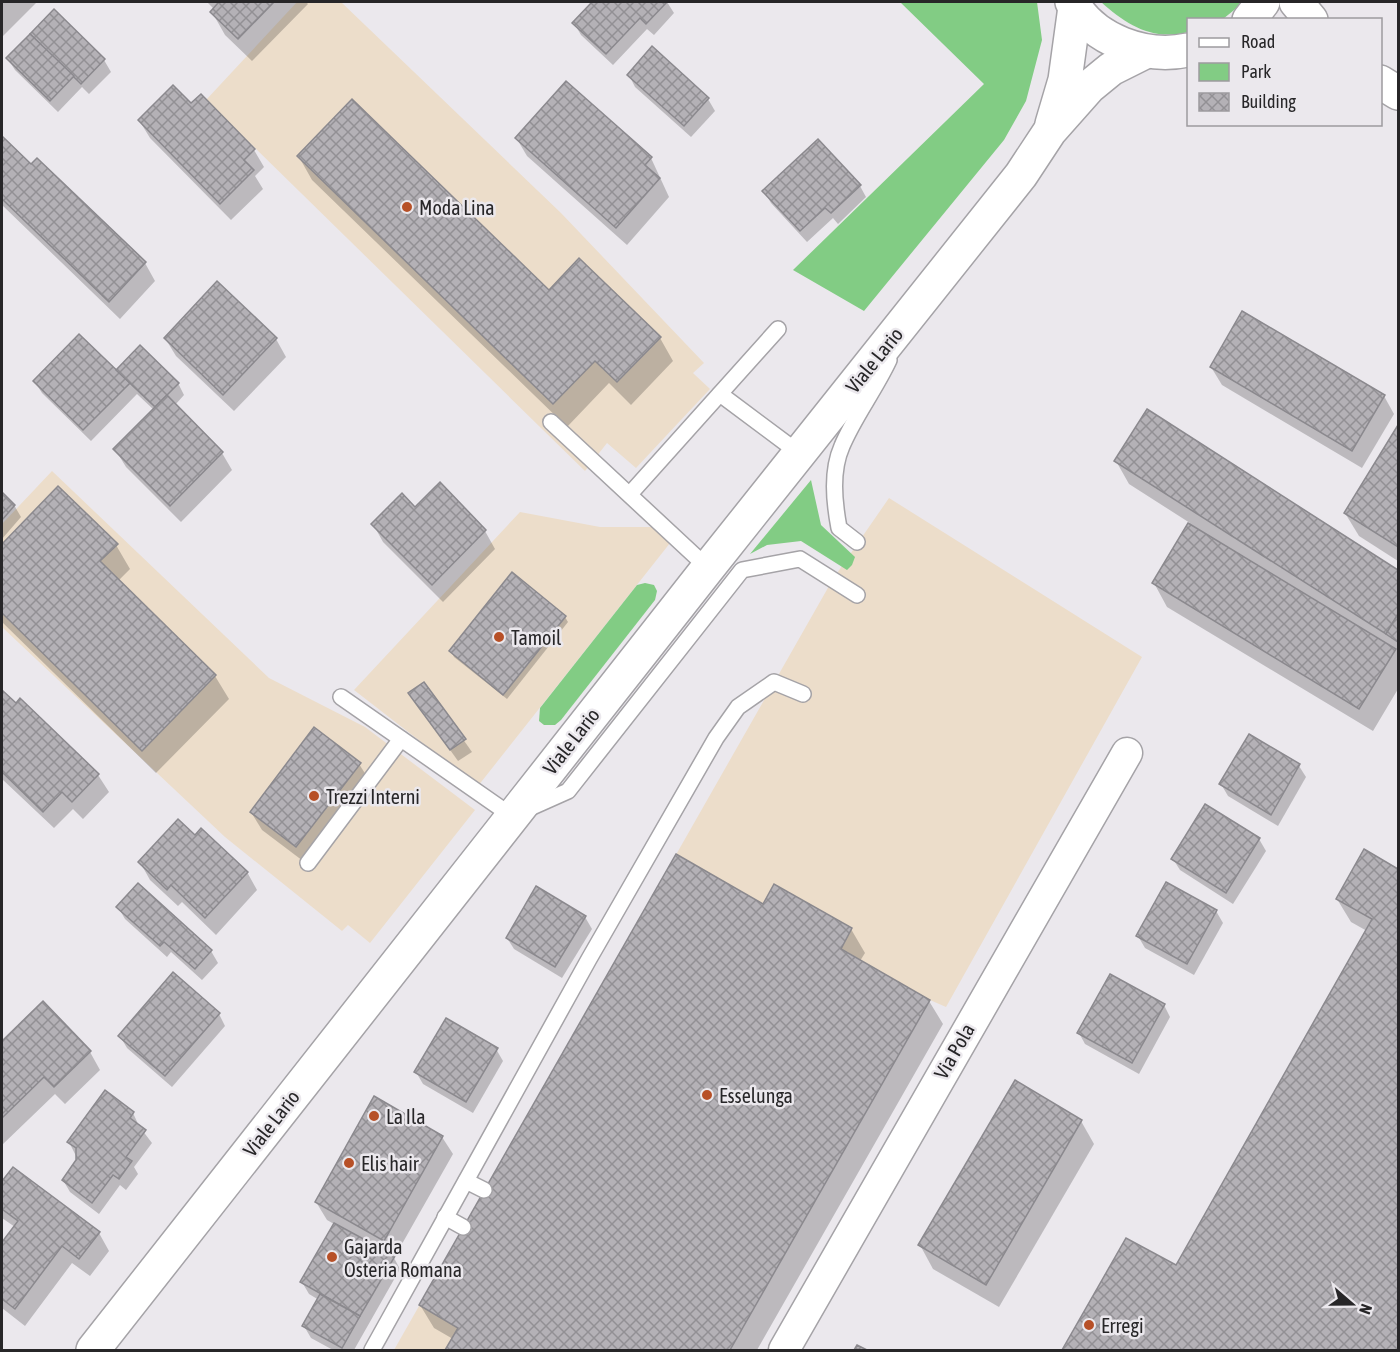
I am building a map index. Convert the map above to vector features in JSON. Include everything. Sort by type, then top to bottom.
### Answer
[{"type":"main road","points":[[1251,18],[1263,2]]},
{"type":"main road","points":[[1296,2],[1309,18]]},
{"type":"main road","points":[[1073,4],[1105,35],[1145,52],[1170,54],[1187,50]]},
{"type":"main road","name":"Viale Lario","points":[[1050,131],[1065,80],[1073,4]]},
{"type":"main road","name":"Viale Lario","points":[[93,1350],[512,816],[1021,175],[1050,131],[1101,76],[1145,52]]},
{"type":"main road","points":[[1382,83],[1398,93]]},
{"type":"street","name":"Via Pola","points":[[784,1350],[1127,753]]},
{"type":"lane","points":[[857,542],[839,528],[833,494],[841,447],[875,391],[911,314]]},
{"type":"lane","points":[[630,494],[778,329]]},
{"type":"lane","points":[[720,394],[799,453]]},
{"type":"lane","points":[[551,422],[708,568]]},
{"type":"lane","points":[[341,697],[512,816],[568,791],[742,570],[800,559],[857,596]]},
{"type":"lane","points":[[372,1350],[716,738],[738,707],[774,682],[803,694]]},
{"type":"lane","points":[[308,863],[401,739]]},
{"type":"lane","points":[[466,1180],[484,1190]]},
{"type":"lane","points":[[445,1217],[463,1227]]},
{"type":"shaded area","points":[[297,2],[341,2],[561,213],[704,363],[693,373],[710,389],[636,468],[607,443],[585,471],[206,100]]},
{"type":"shaded area","points":[[52,471],[269,678],[365,727],[475,810],[370,943],[348,925],[342,931],[225,837],[2,627],[2,524]]},
{"type":"shaded area","points":[[889,498],[1142,657],[946,1007],[930,1000],[730,1350],[394,1350],[833,579]]},
{"type":"shaded area","name":"Tamoil","points":[[520,512],[600,527],[661,527],[674,538],[478,786],[354,690]]},
{"type":"green space","points":[[900,2],[1037,2],[1042,40],[1026,101],[1004,140],[864,311],[793,270],[984,84]]},
{"type":"green space","points":[[1101,2],[1244,2],[1224,18],[1187,18],[1187,32],[1175,34],[1152,33],[1120,18]]},
{"type":"green space","points":[[811,480],[821,525],[855,557],[847,570],[801,541],[767,545],[750,554]]},
{"type":"green space","points":[[645,583],[654,585],[657,591],[655,600],[561,720],[555,725],[544,725],[539,721],[540,708],[637,585]]},
{"type":"building","points":[[216,2],[274,2],[238,39],[210,12],[218,3]]},
{"type":"building","points":[[592,2],[667,2],[646,24],[640,18],[606,54],[572,23]]},
{"type":"building","points":[[54,9],[105,59],[81,84],[30,34]]},
{"type":"building","points":[[30,34],[74,76],[50,101],[6,58]]},
{"type":"building","points":[[652,46],[709,98],[684,126],[627,75]]},
{"type":"building","points":[[566,81],[652,157],[645,165],[660,178],[616,228],[515,138]]},
{"type":"building","points":[[173,85],[191,103],[201,94],[255,149],[244,160],[254,170],[220,204],[138,120]]},
{"type":"building","name":"Moda Lina","points":[[352,99],[549,290],[579,258],[661,337],[617,382],[595,361],[553,404],[297,156]]},
{"type":"building","points":[[2,136],[31,164],[37,158],[146,262],[109,302],[2,199]]},
{"type":"building","points":[[818,139],[861,185],[831,213],[825,208],[800,231],[762,191]]},
{"type":"building","points":[[217,281],[277,338],[223,395],[164,338]]},
{"type":"building","points":[[1242,311],[1385,395],[1352,451],[1210,367]]},
{"type":"building","points":[[79,334],[130,383],[83,430],[33,381]]},
{"type":"building","points":[[140,345],[179,383],[155,407],[116,370]]},
{"type":"building","points":[[167,395],[223,452],[170,506],[113,449]]},
{"type":"building","points":[[1147,409],[1398,570],[1398,614],[1386,634],[1114,461]]},
{"type":"building","points":[[1398,425],[1398,547],[1344,513]]},
{"type":"building","points":[[440,482],[486,530],[432,585],[371,524],[402,493],[415,507]]},
{"type":"building","points":[[58,486],[118,544],[100,561],[216,675],[142,751],[2,613],[2,544]]},
{"type":"building","points":[[2,492],[15,505],[2,520]]},
{"type":"building","points":[[1188,523],[1396,649],[1359,709],[1152,583]]},
{"type":"building","points":[[512,572],[566,616],[503,695],[449,651]]},
{"type":"building","points":[[1398,614],[1398,642],[1386,634]]},
{"type":"building","points":[[424,682],[466,739],[450,750],[408,693]]},
{"type":"building","points":[[2,690],[16,703],[20,698],[99,774],[72,802],[62,792],[43,812],[2,772]]},
{"type":"building","points":[[314,727],[361,763],[296,847],[250,812]]},
{"type":"building","points":[[1249,734],[1300,764],[1271,815],[1219,784]]},
{"type":"building","points":[[1205,804],[1260,838],[1226,893],[1171,859]]},
{"type":"building","points":[[178,819],[195,835],[201,828],[248,872],[205,918],[171,885],[167,890],[138,862]]},
{"type":"building","points":[[1364,849],[1398,869],[1398,1350],[1062,1350],[1126,1238],[1176,1265],[1372,919],[1336,899]]},
{"type":"building","name":"Esselunga","points":[[676,854],[763,904],[774,884],[852,928],[841,949],[930,1000],[730,1350],[445,1350],[458,1328],[419,1305]]},
{"type":"building","points":[[1166,882],[1217,910],[1187,964],[1136,936]]},
{"type":"building","points":[[138,883],[212,950],[195,969],[164,942],[160,946],[116,907]]},
{"type":"building","points":[[536,886],[586,916],[555,967],[506,938]]},
{"type":"building","points":[[173,972],[220,1013],[165,1076],[118,1036]]},
{"type":"building","points":[[1110,974],[1165,1004],[1132,1063],[1077,1033]]},
{"type":"building","points":[[43,1001],[91,1051],[54,1087],[44,1077],[2,1118],[2,1041]]},
{"type":"building","points":[[446,1018],[498,1048],[466,1102],[414,1072]]},
{"type":"building","points":[[1015,1080],[1082,1120],[986,1285],[918,1245]]},
{"type":"building","points":[[105,1090],[134,1112],[130,1118],[146,1130],[126,1157],[132,1161],[119,1179],[113,1175],[92,1203],[62,1180],[76,1160],[76,1148],[67,1142]]},
{"type":"building","points":[[374,1096],[443,1136],[384,1241],[315,1202]]},
{"type":"building","points":[[13,1167],[100,1232],[79,1259],[62,1246],[15,1309],[2,1299],[2,1242],[18,1221],[2,1209],[2,1181]]},
{"type":"building","points":[[334,1223],[395,1256],[360,1316],[300,1282]]},
{"type":"building","points":[[320,1294],[360,1316],[342,1348],[302,1326]]},
{"type":"building","points":[[857,1345],[867,1350],[854,1350]]},
{"type":"place","name":"Moda Lina","points":[[407,207]]},
{"type":"place","name":"Tamoil","points":[[499,637]]},
{"type":"place","name":"Trezzi Interni","points":[[314,796]]},
{"type":"place","name":"Esselunga","points":[[707,1095]]},
{"type":"place","name":"La Ila","points":[[374,1116]]},
{"type":"place","name":"Elis hair","points":[[349,1163]]},
{"type":"place","name":"Gajarda Osteria Romana","points":[[332,1257]]},
{"type":"place","name":"Erregi","points":[[1089,1325]]}]
